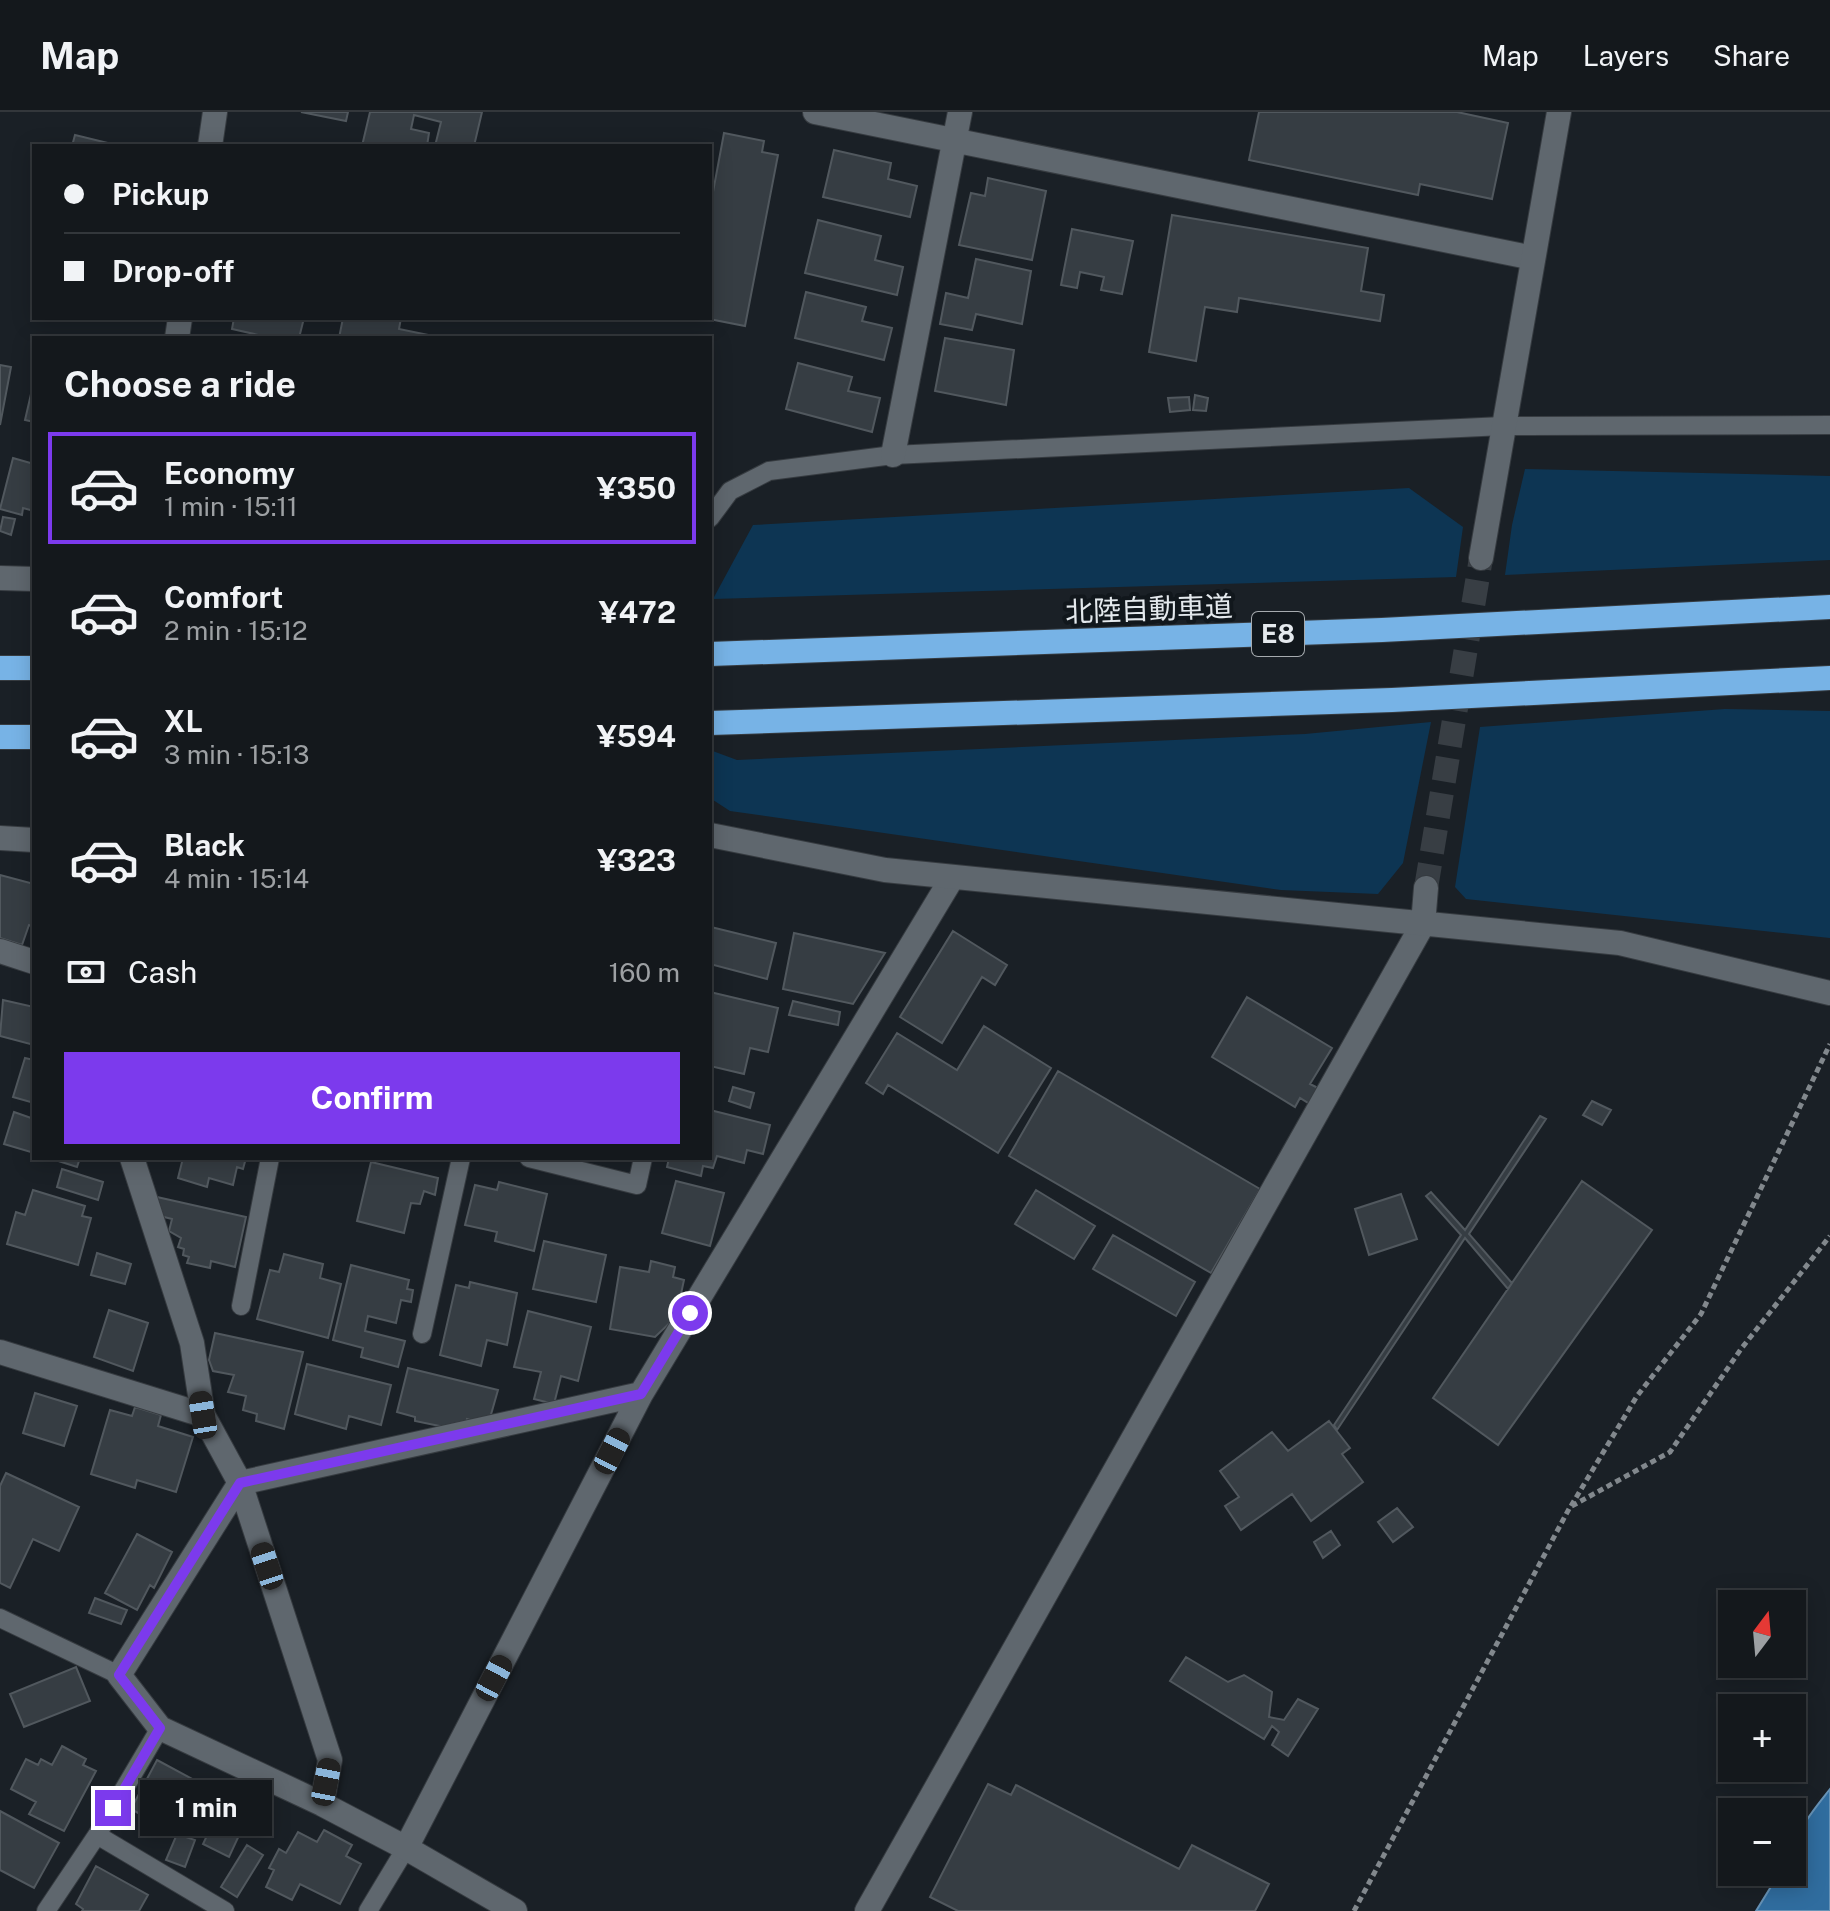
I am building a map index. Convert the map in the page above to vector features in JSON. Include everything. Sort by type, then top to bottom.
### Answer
[{"type":"highway","name":"北陸自動車道","points":[[718,654],[1382,630],[1830,607]]},
{"type":"highway","points":[[0,670],[32,668]]},
{"type":"highway","points":[[719,723],[1392,700],[1830,678]]},
{"type":"highway","points":[[0,737],[32,737]]},
{"type":"street","points":[[210,144],[215,112]]},
{"type":"street","points":[[815,112],[1533,258]]},
{"type":"street","points":[[893,455],[960,112]]},
{"type":"street","points":[[1481,558],[1559,112]]},
{"type":"street","points":[[0,578],[32,579]]},
{"type":"street","points":[[0,670],[32,678]]},
{"type":"street","points":[[712,836],[885,870],[952,878],[1620,943],[1830,993]]},
{"type":"street","points":[[0,838],[32,840]]},
{"type":"street","points":[[406,1848],[641,1394],[952,878]]},
{"type":"street","points":[[867,1911],[1423,924],[1426,888]]},
{"type":"street","points":[[0,951],[32,961]]},
{"type":"street","points":[[133,1160],[192,1343],[203,1415],[240,1483],[330,1760],[322,1804]]},
{"type":"street","points":[[0,1352],[203,1415]]},
{"type":"street","points":[[515,1911],[322,1804],[160,1728],[119,1675],[240,1483],[641,1394]]},
{"type":"lane","points":[[712,515],[730,491],[769,471],[893,455],[1503,426],[1830,425]]},
{"type":"lane","points":[[241,1306],[270,1160]]},
{"type":"lane","points":[[422,1334],[461,1160]]},
{"type":"lane","points":[[537,1160],[637,1185],[643,1160]]},
{"type":"lane","points":[[0,1618],[119,1675]]},
{"type":"lane","points":[[46,1911],[97,1835],[160,1728]]},
{"type":"lane","points":[[97,1835],[225,1911]]},
{"type":"lane","points":[[368,1911],[406,1848]]},
{"type":"path","points":[[1354,1911],[1570,1507],[1637,1396],[1701,1314],[1830,1044]]},
{"type":"path","points":[[1570,1507],[1670,1452],[1741,1349],[1830,1236]]},
{"type":"shaded area","points":[[1525,469],[1830,476],[1830,560],[1505,575]]},
{"type":"shaded area","points":[[1409,488],[1463,527],[1456,577],[713,599],[753,525]]},
{"type":"shaded area","points":[[1725,709],[1830,711],[1830,938],[1466,899],[1455,887],[1480,727]]},
{"type":"shaded area","points":[[1431,722],[1403,863],[1378,894],[1281,890],[730,811],[712,799],[712,751],[737,760],[1305,734]]},
{"type":"shaded area","points":[[1830,1789],[1830,1911],[1756,1911],[1771,1886],[1806,1886],[1808,1818]]},
{"type":"building","points":[[301,112],[348,112],[346,121]]},
{"type":"building","points":[[370,112],[482,112],[474,144],[436,144],[441,122],[414,115],[411,129],[429,133],[427,144],[362,144]]},
{"type":"building","points":[[1259,112],[1457,112],[1508,123],[1492,199],[1420,184],[1418,195],[1249,160]]},
{"type":"building","points":[[724,133],[764,141],[762,152],[778,155],[745,326],[712,320],[712,197]]},
{"type":"building","points":[[75,135],[108,143],[108,144],[73,144]]},
{"type":"building","points":[[834,150],[891,163],[888,179],[917,186],[910,217],[823,197]]},
{"type":"building","points":[[988,178],[1046,191],[1032,260],[959,245],[971,193],[985,196]]},
{"type":"building","points":[[1172,215],[1368,248],[1361,291],[1384,295],[1380,321],[1239,298],[1237,312],[1205,307],[1196,361],[1149,352]]},
{"type":"building","points":[[818,220],[881,236],[875,260],[903,267],[897,295],[805,273]]},
{"type":"building","points":[[1072,229],[1133,241],[1122,294],[1101,290],[1104,277],[1080,272],[1077,288],[1061,285]]},
{"type":"building","points":[[976,259],[1031,271],[1022,324],[976,314],[972,330],[940,324],[946,293],[968,298]]},
{"type":"building","points":[[806,292],[866,307],[862,321],[892,328],[884,360],[795,338]]},
{"type":"building","points":[[234,320],[304,320],[300,336],[263,336],[232,329]]},
{"type":"building","points":[[343,320],[401,320],[399,329],[433,336],[339,336]]},
{"type":"building","points":[[945,338],[1014,350],[1006,405],[935,391]]},
{"type":"building","points":[[798,363],[852,377],[848,391],[880,398],[872,432],[786,409]]},
{"type":"building","points":[[0,365],[11,367],[0,425]]},
{"type":"building","points":[[32,390],[32,422],[25,420]]},
{"type":"building","points":[[1195,395],[1208,398],[1206,411],[1193,410]]},
{"type":"building","points":[[1189,397],[1190,410],[1170,412],[1168,398]]},
{"type":"building","points":[[13,458],[32,463],[32,510],[23,508],[22,515],[0,509]]},
{"type":"building","points":[[3,517],[15,519],[11,535],[0,531]]},
{"type":"building","points":[[0,875],[32,883],[32,926],[29,925],[22,945],[0,938]]},
{"type":"building","points":[[712,927],[776,943],[767,979],[712,965]]},
{"type":"building","points":[[953,931],[1007,965],[995,985],[982,977],[942,1043],[900,1017]]},
{"type":"building","points":[[794,933],[885,953],[853,1004],[783,989]]},
{"type":"building","points":[[712,992],[778,1008],[768,1052],[750,1048],[744,1074],[712,1066]]},
{"type":"building","points":[[1247,997],[1332,1048],[1310,1084],[1322,1090],[1313,1106],[1300,1098],[1295,1107],[1212,1057]]},
{"type":"building","points":[[3,1000],[32,1007],[32,1044],[0,1036]]},
{"type":"building","points":[[793,1001],[840,1012],[838,1025],[789,1015]]},
{"type":"building","points":[[984,1026],[1051,1068],[998,1153],[888,1085],[883,1094],[866,1083],[897,1033],[957,1070]]},
{"type":"building","points":[[25,1058],[32,1060],[32,1102],[13,1097]]},
{"type":"building","points":[[1058,1071],[1260,1189],[1211,1273],[1009,1156]]},
{"type":"building","points":[[733,1087],[754,1093],[750,1108],[729,1101]]},
{"type":"building","points":[[1592,1101],[1611,1110],[1602,1125],[1583,1115]]},
{"type":"building","points":[[712,1110],[770,1125],[763,1154],[747,1150],[744,1163],[717,1156],[713,1168],[703,1166],[701,1176],[667,1167],[669,1160],[712,1160]]},
{"type":"building","points":[[14,1112],[32,1118],[32,1152],[4,1144]]},
{"type":"building","points":[[1540,1116],[1546,1119],[1469,1234],[1512,1283],[1508,1289],[1465,1238],[1337,1430],[1334,1425],[1461,1235],[1426,1196],[1431,1192],[1465,1230]]},
{"type":"building","points":[[55,1160],[79,1160],[77,1167]]},
{"type":"building","points":[[182,1160],[245,1160],[243,1169],[237,1167],[233,1185],[209,1178],[207,1187],[178,1178]]},
{"type":"building","points":[[371,1162],[438,1178],[435,1195],[424,1191],[420,1204],[411,1203],[404,1233],[357,1221]]},
{"type":"building","points":[[62,1169],[103,1182],[98,1200],[57,1187]]},
{"type":"building","points":[[676,1181],[724,1193],[710,1246],[662,1233]]},
{"type":"building","points":[[1582,1181],[1652,1230],[1498,1445],[1433,1398]]},
{"type":"building","points":[[499,1182],[547,1194],[534,1251],[495,1241],[497,1232],[465,1225],[475,1185],[497,1190]]},
{"type":"building","points":[[33,1190],[85,1206],[82,1216],[91,1218],[78,1265],[7,1244],[16,1212],[25,1215]]},
{"type":"building","points":[[1036,1190],[1095,1226],[1074,1259],[1015,1224]]},
{"type":"building","points":[[1401,1194],[1417,1239],[1369,1255],[1355,1209]]},
{"type":"building","points":[[157,1197],[246,1217],[235,1267],[211,1261],[210,1268],[187,1263],[189,1257],[183,1255],[184,1249],[178,1247],[181,1238],[169,1231],[172,1219],[156,1215]]},
{"type":"building","points":[[1113,1235],[1195,1282],[1176,1316],[1093,1269]]},
{"type":"building","points":[[544,1241],[606,1255],[596,1302],[533,1289]]},
{"type":"building","points":[[97,1253],[131,1264],[125,1284],[91,1275]]},
{"type":"building","points":[[284,1254],[323,1264],[320,1278],[341,1284],[328,1338],[257,1319],[270,1270],[279,1272]]},
{"type":"building","points":[[651,1261],[675,1267],[673,1277],[684,1280],[676,1317],[655,1337],[610,1329],[620,1267],[649,1272]]},
{"type":"building","points":[[351,1265],[409,1280],[407,1289],[413,1290],[411,1302],[401,1300],[396,1323],[368,1316],[365,1331],[405,1341],[398,1367],[361,1357],[363,1348],[333,1340]]},
{"type":"building","points":[[470,1282],[517,1293],[507,1345],[487,1340],[481,1366],[440,1355],[456,1285],[469,1288]]},
{"type":"building","points":[[109,1310],[148,1323],[133,1371],[94,1357]]},
{"type":"building","points":[[528,1311],[591,1327],[578,1381],[561,1376],[554,1404],[534,1399],[541,1372],[514,1367]]},
{"type":"building","points":[[215,1333],[303,1352],[284,1429],[256,1421],[257,1414],[243,1410],[246,1396],[228,1392],[234,1375],[213,1371],[209,1360]]},
{"type":"building","points":[[307,1364],[391,1385],[381,1425],[349,1416],[346,1429],[295,1414]]},
{"type":"building","points":[[408,1368],[498,1390],[488,1425],[467,1419],[464,1431],[415,1421],[415,1417],[397,1412]]},
{"type":"building","points":[[35,1393],[77,1406],[64,1446],[23,1433]]},
{"type":"building","points":[[135,1407],[161,1415],[158,1426],[193,1437],[176,1492],[137,1480],[135,1488],[91,1474],[110,1410],[132,1416]]},
{"type":"building","points":[[1329,1421],[1350,1448],[1342,1454],[1363,1482],[1311,1521],[1292,1494],[1241,1530],[1225,1506],[1239,1497],[1220,1471],[1272,1432],[1288,1451]]},
{"type":"building","points":[[6,1473],[79,1507],[59,1551],[33,1539],[10,1588],[0,1583],[0,1486]]},
{"type":"building","points":[[1397,1508],[1413,1527],[1393,1542],[1378,1522]]},
{"type":"building","points":[[1331,1531],[1340,1545],[1323,1558],[1314,1542]]},
{"type":"building","points":[[137,1534],[172,1552],[154,1588],[150,1585],[137,1610],[105,1593]]},
{"type":"building","points":[[95,1598],[127,1610],[121,1624],[89,1613]]},
{"type":"building","points":[[1186,1657],[1228,1682],[1244,1675],[1272,1692],[1269,1717],[1284,1720],[1298,1699],[1318,1709],[1288,1756],[1272,1745],[1279,1732],[1272,1726],[1264,1739],[1170,1681]]},
{"type":"building","points":[[76,1667],[90,1701],[24,1727],[10,1694]]},
{"type":"building","points":[[62,1746],[86,1759],[83,1765],[96,1771],[64,1831],[29,1814],[36,1802],[11,1789],[26,1759],[38,1765],[41,1759],[52,1765]]},
{"type":"building","points":[[157,1760],[209,1788],[187,1830],[164,1817],[160,1825],[131,1809]]},
{"type":"building","points":[[988,1784],[1011,1795],[1016,1785],[1179,1869],[1192,1845],[1269,1884],[1255,1911],[958,1911],[930,1897]]},
{"type":"building","points":[[229,1789],[251,1800],[237,1827],[242,1829],[229,1857],[203,1844]]},
{"type":"building","points":[[0,1811],[59,1843],[34,1888],[0,1870]]},
{"type":"building","points":[[324,1830],[352,1845],[346,1856],[361,1864],[340,1904],[300,1884],[292,1900],[266,1887],[274,1870],[269,1868],[279,1849],[286,1853],[298,1832],[317,1842]]},
{"type":"building","points":[[177,1834],[195,1840],[185,1867],[166,1860]]},
{"type":"building","points":[[247,1845],[263,1855],[237,1897],[221,1887]]},
{"type":"building","points":[[96,1866],[148,1895],[139,1911],[82,1911],[76,1904]]},
{"type":"tunnel","points":[[1426,888],[1481,558]]},
{"type":"route","points":[[113,1808],[160,1728],[119,1675],[240,1483],[641,1394],[690,1313]]}]
